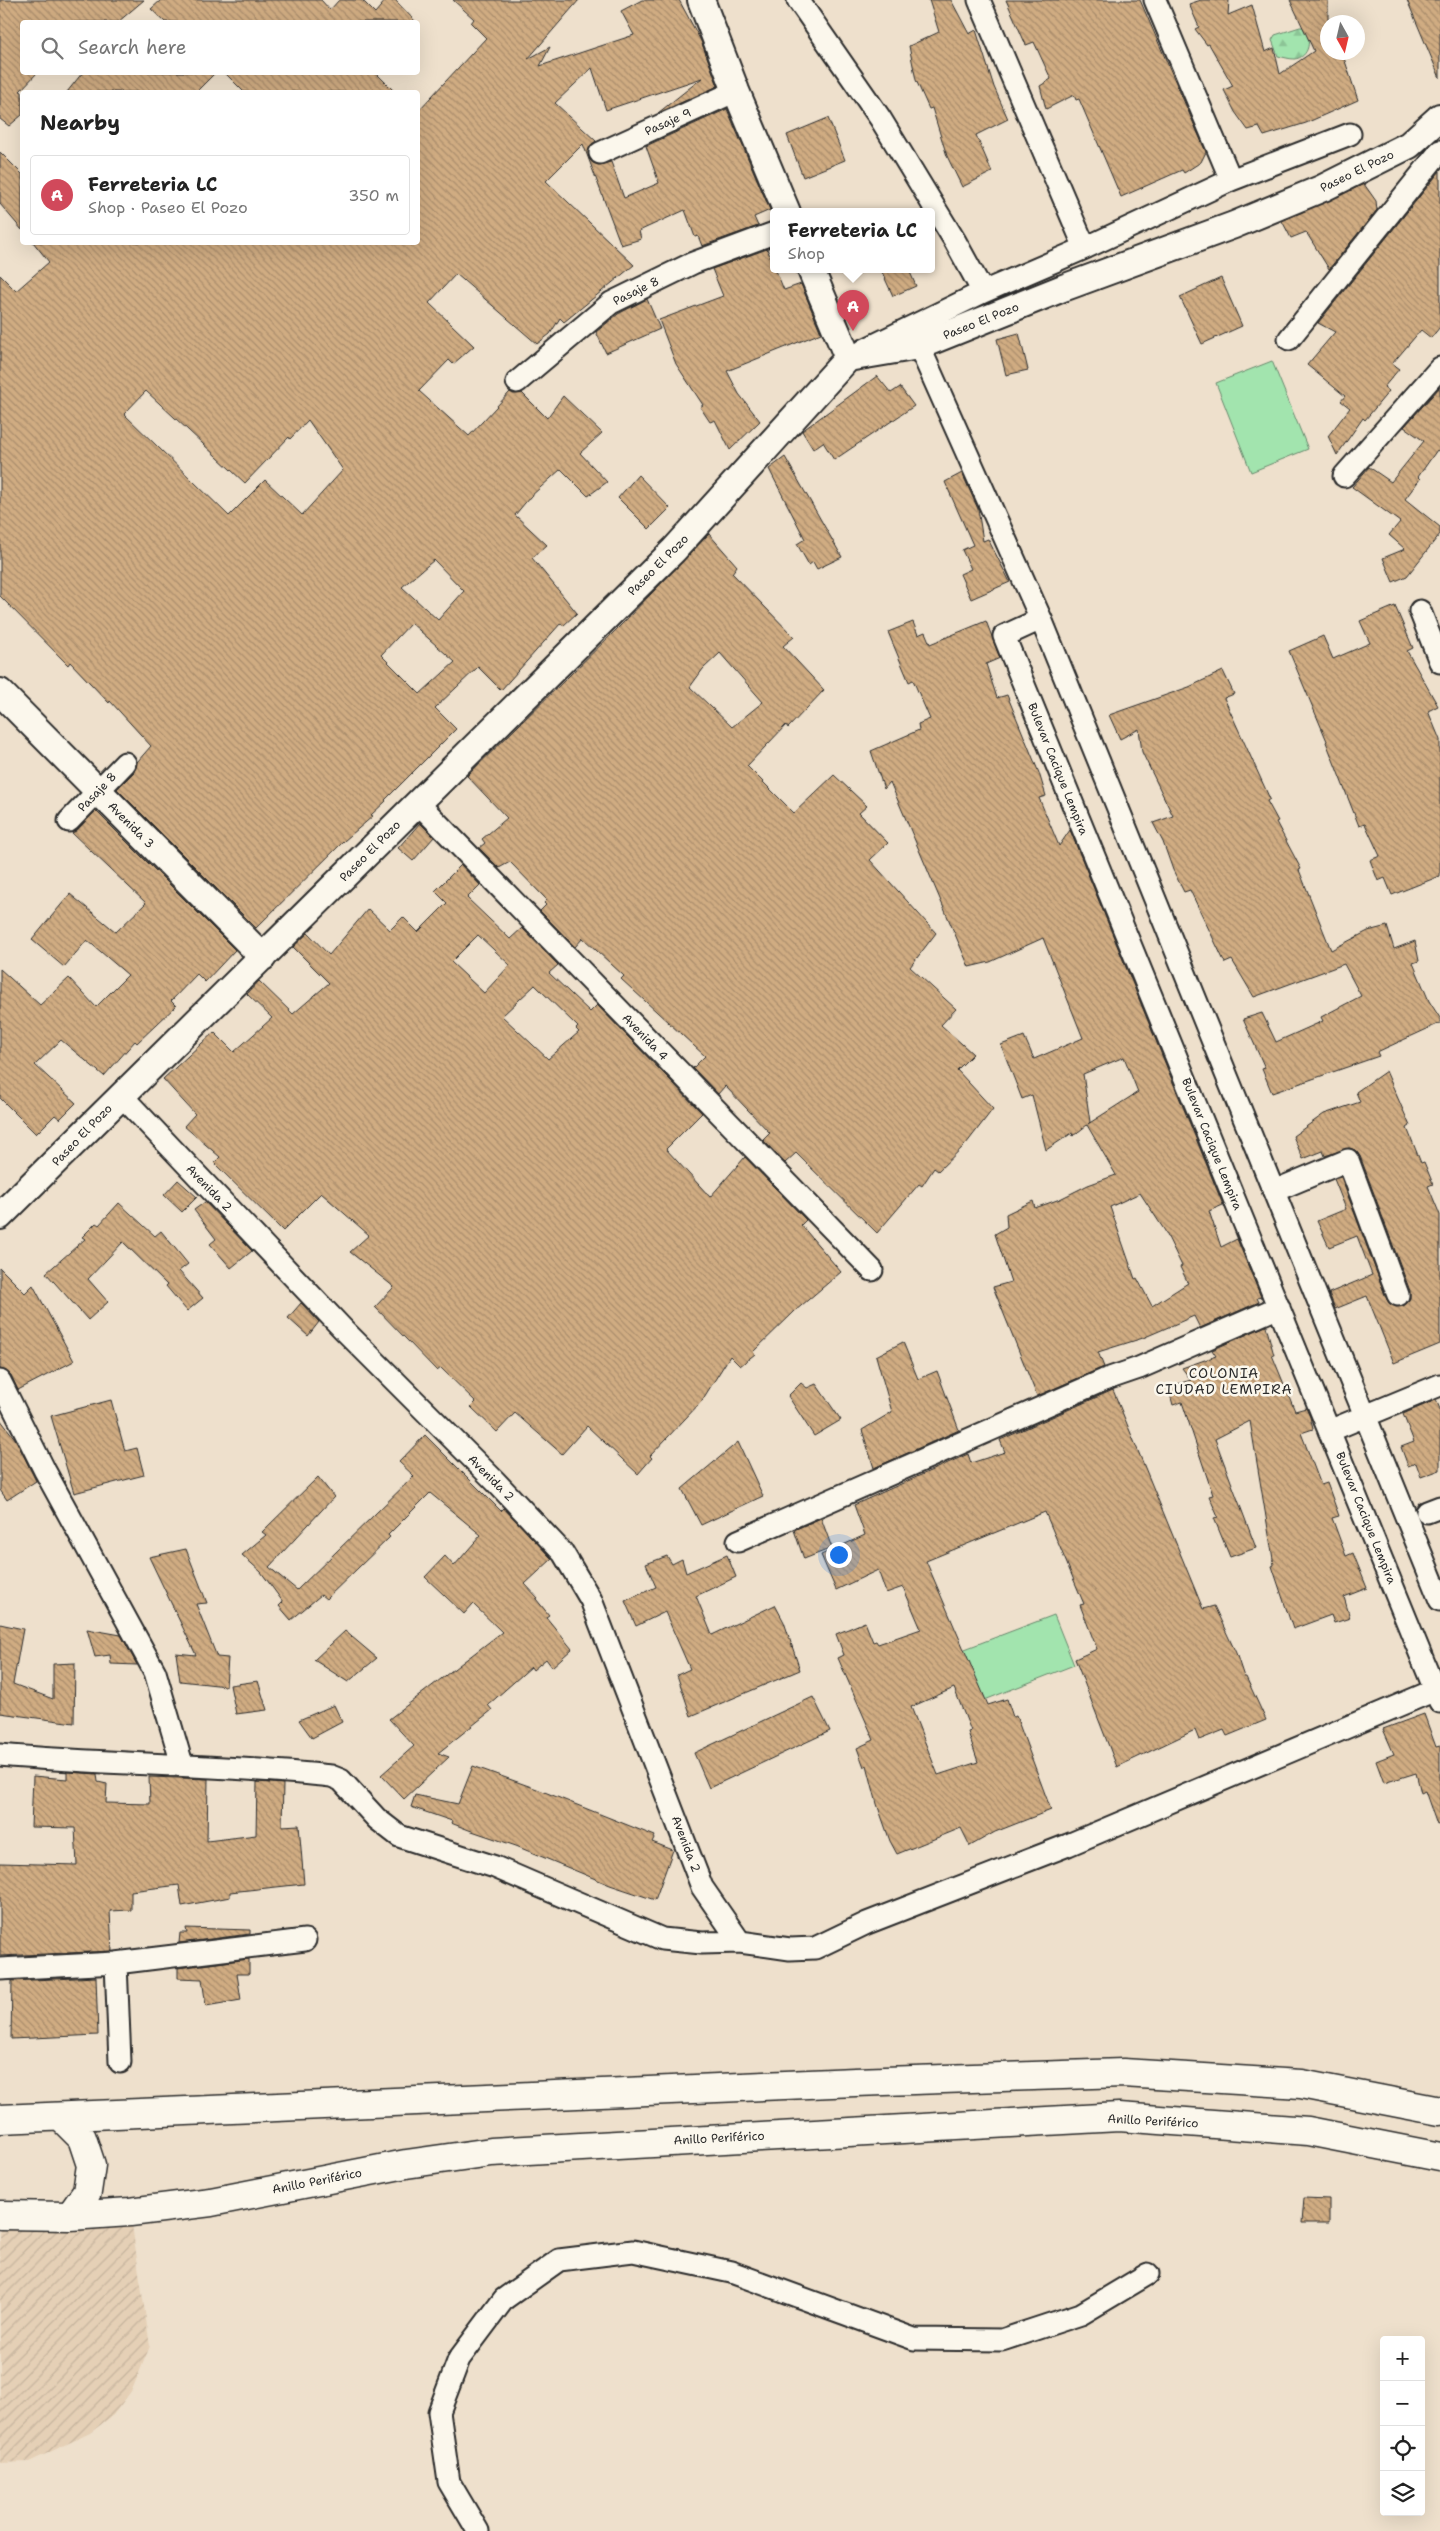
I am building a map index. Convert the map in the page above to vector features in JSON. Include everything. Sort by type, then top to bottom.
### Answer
[{"type":"highway","points":[[0,2119],[62,2118],[855,2082],[1123,2073],[1301,2084],[1440,2111]]},
{"type":"highway","name":"Anillo Periférico","points":[[0,2215],[70,2216],[130,2212],[211,2202],[406,2164],[491,2152],[1119,2117],[1308,2131],[1440,2157]]},
{"type":"highway","points":[[62,2118],[82,2138],[91,2164],[87,2192],[70,2216]]},
{"type":"street","points":[[701,0],[736,91],[785,208]]},
{"type":"street","points":[[798,0],[880,118],[935,208]]},
{"type":"street","points":[[979,0],[1085,248]]},
{"type":"street","points":[[1155,0],[1231,180]]},
{"type":"street","name":"Pasaje 9","points":[[600,153],[736,91]]},
{"type":"street","name":"Paseo El Pozo","points":[[0,1216],[674,550],[848,358],[919,346],[1323,188],[1409,145],[1434,145],[1440,117]]},
{"type":"street","points":[[812,273],[848,358],[983,292],[1085,248],[1231,180],[1350,134]]},
{"type":"street","points":[[1289,339],[1434,145]]},
{"type":"street","points":[[935,208],[983,292]]},
{"type":"street","name":"Pasaje 8","points":[[517,382],[611,303],[694,263],[770,234]]},
{"type":"street","points":[[919,346],[1042,619],[1440,1600]]},
{"type":"street","points":[[1344,476],[1440,368]]},
{"type":"street","points":[[1420,611],[1440,662]]},
{"type":"street","name":"Bulevar Cacique Lempira","points":[[1042,619],[1004,636],[1439,1693]]},
{"type":"street","name":"Avenida 3","points":[[0,692],[263,957]]},
{"type":"street","name":"Pasaje 8","points":[[69,821],[126,763]]},
{"type":"street","name":"Avenida 4","points":[[418,804],[872,1270]]},
{"type":"street","name":"Avenida 2","points":[[121,1095],[343,1330],[496,1481],[563,1553],[591,1600],[702,1887],[740,1942]]},
{"type":"street","points":[[1274,1191],[1348,1160],[1398,1295]]},
{"type":"street","points":[[738,1541],[1095,1384],[1279,1307]]},
{"type":"street","points":[[0,1381],[45,1471],[155,1672],[182,1764]]},
{"type":"street","points":[[1330,1431],[1440,1385]]},
{"type":"street","points":[[0,1755],[64,1761],[182,1764],[331,1776],[341,1780],[377,1819],[399,1836],[495,1867],[662,1939],[702,1943],[740,1942],[790,1949],[815,1948],[867,1923],[1068,1845],[1439,1693]]},
{"type":"street","points":[[0,1969],[116,1963],[305,1940]]},
{"type":"street","points":[[116,1963],[120,2062]]},
{"type":"street","points":[[478,2531],[449,2482],[440,2412],[459,2359],[504,2299],[559,2260],[633,2251],[705,2266],[732,2272],[914,2338],[924,2339],[1002,2340],[1081,2314],[1148,2274]]},
{"type":"shaded area","points":[[130,2212],[150,2346],[132,2390],[113,2415],[90,2433],[29,2462],[0,2463],[0,2213]]},
{"type":"green space","points":[[1304,27],[1307,31],[1309,42],[1303,55],[1294,59],[1278,56],[1272,40],[1275,35]]},
{"type":"green space","points":[[1272,361],[1308,449],[1251,472],[1216,383]]},
{"type":"green space","points":[[1054,1615],[1074,1665],[977,1703],[957,1652]]},
{"type":"building","points":[[0,0],[144,0],[120,20],[20,20],[20,75],[35,75],[20,90],[20,117],[9,126],[0,119]]},
{"type":"building","points":[[161,0],[321,0],[330,10],[339,0],[362,0],[375,13],[386,0],[395,0],[414,20],[163,20],[151,9]]},
{"type":"building","points":[[453,0],[579,0],[528,59],[550,47],[540,66],[634,35],[621,11],[642,0],[679,0],[701,41],[718,86],[658,113],[702,78],[606,110],[592,68],[555,103],[596,141],[590,146],[589,159],[598,165],[611,162],[624,198],[659,183],[646,146],[727,109],[770,210],[754,217],[758,226],[702,246],[698,236],[695,237],[685,210],[639,231],[641,239],[621,245],[583,144],[546,181],[634,265],[564,322],[560,318],[550,334],[537,344],[456,274],[429,303],[474,346],[453,364],[449,360],[419,391],[469,436],[510,392],[513,394],[522,393],[547,418],[563,396],[602,433],[580,453],[607,482],[588,496],[561,469],[530,497],[515,515],[547,545],[532,558],[577,613],[563,626],[561,623],[501,690],[478,667],[435,708],[456,729],[385,800],[371,815],[373,816],[344,841],[256,928],[117,789],[134,772],[137,762],[151,746],[110,701],[109,703],[70,662],[68,665],[0,596],[0,275],[16,291],[49,262],[35,245],[420,245],[420,109],[486,38],[471,23],[474,19]],"holes":[[[146,391],[245,483],[308,420],[343,470],[302,515],[265,480],[229,516],[124,414]],[[434,560],[464,591],[438,620],[402,587]],[[411,623],[455,662],[420,694],[381,655]]]},
{"type":"building","points":[[929,0],[951,0],[969,34],[976,30],[994,87],[1008,119],[976,135],[992,172],[962,187],[947,156],[932,108],[929,109],[916,80],[909,46],[939,32]]},
{"type":"building","points":[[1006,0],[1140,0],[1206,152],[1201,162],[1184,173],[1182,170],[1121,197],[1079,99],[1076,100],[1074,95],[1046,109],[1040,86],[1051,79],[1034,42],[1026,45]]},
{"type":"building","points":[[1201,0],[1229,0],[1228,15],[1252,5],[1265,52],[1274,48],[1280,74],[1314,51],[1290,0],[1328,0],[1328,15],[1320,15],[1320,60],[1345,60],[1358,100],[1306,123],[1264,136],[1259,127],[1248,130],[1235,112],[1224,90],[1233,86],[1209,44],[1207,45],[1195,29],[1199,27],[1189,4]]},
{"type":"building","points":[[1407,0],[1440,0],[1440,78]]},
{"type":"building","points":[[81,75],[213,75],[198,90],[69,90]]},
{"type":"building","points":[[227,75],[378,75],[393,90],[242,90]]},
{"type":"building","points":[[828,118],[845,160],[803,177],[787,135]]},
{"type":"building","points":[[0,152],[20,172],[20,228],[0,204]]},
{"type":"building","points":[[1440,171],[1440,327],[1431,338],[1421,330],[1392,364],[1399,369],[1384,387],[1389,391],[1365,420],[1363,418],[1337,455],[1328,436],[1350,408],[1341,401],[1345,396],[1307,365],[1335,332],[1318,323]]},
{"type":"building","points":[[1364,184],[1376,201],[1377,210],[1329,269],[1306,232],[1291,238],[1282,221]]},
{"type":"building","points":[[767,249],[770,256],[770,273],[777,273],[784,290],[801,284],[821,333],[727,371],[739,394],[760,421],[730,450],[715,420],[710,422],[700,407],[703,405],[676,364],[659,320],[723,296],[712,269]]},
{"type":"building","points":[[882,273],[910,273],[916,286],[893,296]]},
{"type":"building","points":[[1221,278],[1242,326],[1202,344],[1180,297]]},
{"type":"building","points":[[647,299],[660,329],[606,353],[596,332],[618,314]]},
{"type":"building","points":[[1019,333],[1028,370],[1006,375],[997,339]]},
{"type":"building","points":[[877,376],[891,393],[900,387],[914,406],[834,460],[823,442],[813,449],[802,431]]},
{"type":"building","points":[[1440,387],[1440,452],[1437,450],[1418,477],[1420,479],[1405,499],[1440,527],[1440,534],[1407,576],[1393,582],[1383,558],[1405,549],[1389,535],[1400,522],[1352,487],[1369,467],[1391,482],[1424,441],[1404,427]]},
{"type":"building","points":[[785,457],[842,557],[817,569],[813,562],[809,565],[797,544],[805,539],[769,469]]},
{"type":"building","points":[[962,473],[978,509],[983,541],[988,539],[1010,582],[971,599],[960,574],[971,569],[962,550],[973,545],[945,482]]},
{"type":"building","points":[[638,475],[670,508],[649,529],[618,498]]},
{"type":"building","points":[[709,534],[737,566],[732,573],[794,637],[783,646],[824,690],[788,728],[786,725],[747,766],[794,813],[834,775],[867,806],[859,813],[888,843],[870,860],[936,933],[910,967],[956,1009],[941,1025],[973,1054],[957,1070],[993,1109],[966,1144],[938,1171],[934,1168],[922,1186],[919,1184],[877,1233],[796,1153],[785,1163],[763,1140],[770,1133],[725,1086],[718,1094],[693,1068],[705,1056],[621,979],[624,976],[583,938],[575,947],[540,911],[546,905],[544,903],[547,900],[510,862],[499,868],[479,848],[485,843],[482,839],[507,818],[467,776],[621,625]],"holes":[[[720,653],[763,702],[732,727],[690,687],[703,669]]]},
{"type":"building","points":[[1395,606],[1413,648],[1407,651],[1438,706],[1428,711],[1440,740],[1440,876],[1392,895],[1385,878],[1378,881],[1370,860],[1380,856],[1365,824],[1359,826],[1327,741],[1289,651],[1323,636],[1333,659],[1370,643],[1360,621]]},
{"type":"building","points":[[986,621],[1000,658],[986,664],[997,698],[1007,695],[1039,773],[1046,796],[1039,798],[1059,846],[1070,830],[1219,1195],[1223,1205],[1209,1211],[1221,1247],[1237,1239],[1261,1297],[1257,1298],[1259,1302],[1200,1328],[1194,1316],[1143,1338],[1098,1352],[1104,1367],[1037,1396],[993,1287],[1011,1282],[995,1234],[1007,1227],[1006,1214],[1033,1201],[1035,1208],[1116,1175],[1087,1125],[1073,1136],[1072,1133],[1046,1150],[1032,1095],[1022,1099],[1001,1045],[1024,1036],[1034,1059],[1083,1038],[1043,938],[990,962],[969,967],[890,782],[884,789],[871,751],[919,730],[918,724],[930,719],[913,680],[909,682],[888,632],[913,622],[918,635],[925,632],[930,644]],"holes":[[[1124,1057],[1138,1092],[1088,1124],[1090,1122],[1083,1074]],[[1140,1193],[1165,1231],[1188,1283],[1152,1306],[1137,1278],[1135,1279],[1110,1207]]]},
{"type":"building","points":[[1223,671],[1234,694],[1224,698],[1270,799],[1267,801],[1278,821],[1276,822],[1301,869],[1299,870],[1331,950],[1368,931],[1387,926],[1394,949],[1415,941],[1419,961],[1413,963],[1429,1001],[1440,1018],[1440,1023],[1377,1052],[1379,1056],[1272,1093],[1262,1069],[1265,1068],[1243,1019],[1262,1013],[1276,1042],[1323,1021],[1321,1017],[1361,996],[1344,964],[1254,997],[1232,960],[1225,963],[1190,890],[1184,892],[1173,870],[1163,842],[1153,823],[1173,816],[1142,752],[1139,729],[1120,739],[1109,715],[1189,687]]},
{"type":"building","points":[[96,811],[235,950],[205,982],[197,974],[171,1001],[176,1006],[137,1043],[135,1041],[104,1076],[61,1040],[35,1065],[76,1103],[60,1119],[55,1115],[36,1134],[0,1098],[0,969],[40,1005],[69,978],[96,1007],[128,975],[87,940],[64,967],[32,940],[70,894],[116,932],[146,903],[72,833]]},
{"type":"building","points":[[420,823],[434,837],[413,861],[398,848]]},
{"type":"building","points":[[461,865],[480,885],[467,898],[510,939],[522,928],[558,965],[549,973],[590,1012],[597,1005],[702,1113],[666,1149],[710,1197],[745,1157],[806,1220],[801,1225],[841,1272],[795,1311],[753,1352],[755,1354],[740,1366],[730,1356],[701,1402],[650,1456],[652,1458],[638,1474],[587,1426],[562,1454],[515,1413],[497,1432],[471,1407],[476,1402],[441,1368],[437,1371],[375,1307],[394,1287],[350,1252],[369,1235],[321,1193],[283,1231],[214,1163],[220,1157],[184,1126],[195,1114],[163,1079],[214,1032],[234,1052],[272,1018],[247,994],[259,981],[293,1014],[329,983],[293,947],[308,933],[329,955],[368,909],[390,930],[403,917],[418,932],[447,903],[435,891]],"holes":[[[478,935],[510,965],[484,993],[451,962]],[[535,985],[578,1027],[576,1029],[579,1032],[548,1059],[502,1016]]]},
{"type":"building","points":[[1386,1071],[1410,1126],[1407,1128],[1421,1163],[1424,1162],[1433,1184],[1428,1186],[1440,1215],[1440,1344],[1394,1363],[1367,1296],[1335,1309],[1329,1293],[1372,1275],[1357,1236],[1329,1247],[1317,1221],[1346,1209],[1334,1179],[1341,1177],[1387,1300],[1396,1307],[1407,1303],[1410,1298],[1410,1291],[1360,1156],[1355,1150],[1349,1148],[1325,1156],[1323,1151],[1303,1159],[1293,1136],[1324,1114],[1360,1102],[1356,1092]]},
{"type":"building","points":[[178,1180],[197,1197],[182,1212],[164,1195]]},
{"type":"building","points":[[205,1202],[252,1251],[231,1268],[210,1244],[216,1239],[194,1210]]},
{"type":"building","points":[[119,1203],[155,1236],[161,1231],[188,1264],[179,1271],[203,1298],[187,1311],[167,1285],[123,1242],[88,1279],[108,1302],[88,1320],[46,1273],[85,1239],[82,1237],[96,1223],[99,1225]]},
{"type":"building","points":[[0,1268],[25,1293],[33,1285],[74,1361],[18,1390],[11,1375],[0,1369]]},
{"type":"building","points":[[301,1303],[319,1322],[308,1336],[288,1318]]},
{"type":"building","points":[[1266,1326],[1274,1355],[1272,1355],[1295,1411],[1306,1408],[1310,1417],[1313,1429],[1301,1433],[1321,1485],[1327,1483],[1339,1516],[1332,1518],[1346,1556],[1353,1553],[1367,1588],[1344,1597],[1350,1618],[1334,1623],[1331,1615],[1293,1629],[1272,1566],[1274,1565],[1250,1421],[1215,1439],[1256,1548],[1230,1557],[1214,1518],[1218,1517],[1209,1496],[1213,1495],[1182,1402],[1173,1405],[1168,1387],[1191,1380],[1182,1368],[1216,1356],[1212,1350]]},
{"type":"building","points":[[903,1342],[918,1379],[937,1371],[959,1430],[874,1468],[862,1430],[892,1412],[876,1356]]},
{"type":"building","points":[[801,1383],[807,1388],[816,1384],[841,1420],[814,1436],[788,1396]]},
{"type":"building","points":[[1113,1390],[1203,1609],[1214,1606],[1236,1653],[1244,1677],[1246,1677],[1266,1720],[1227,1736],[1224,1730],[1199,1740],[1195,1730],[1117,1767],[1075,1659],[1097,1649],[1080,1605],[1084,1604],[1045,1512],[926,1561],[988,1705],[1007,1699],[1013,1717],[1016,1716],[1051,1810],[995,1832],[970,1846],[961,1828],[897,1854],[890,1841],[877,1804],[867,1765],[864,1767],[857,1748],[874,1740],[838,1658],[844,1655],[836,1634],[865,1622],[873,1642],[876,1641],[878,1644],[921,1629],[903,1587],[886,1593],[878,1570],[836,1590],[821,1555],[865,1535],[854,1505],[968,1454],[971,1463],[1005,1452],[1000,1440]],"holes":[[[954,1688],[971,1731],[968,1732],[978,1762],[938,1775],[911,1707]]]},
{"type":"building","points":[[111,1400],[125,1451],[137,1448],[144,1475],[74,1493],[51,1416]]},
{"type":"building","points":[[1436,1400],[1440,1409],[1440,1470],[1421,1477],[1416,1463],[1408,1466],[1401,1447],[1414,1442],[1403,1414]]},
{"type":"building","points":[[0,1419],[16,1440],[36,1481],[7,1500],[0,1490]]},
{"type":"building","points":[[425,1435],[501,1511],[504,1508],[552,1559],[525,1584],[538,1598],[536,1599],[549,1615],[546,1617],[572,1649],[552,1667],[546,1659],[533,1670],[531,1667],[488,1705],[492,1710],[438,1753],[449,1757],[404,1799],[381,1775],[414,1746],[389,1719],[502,1632],[473,1604],[464,1614],[425,1577],[445,1556],[454,1566],[481,1535],[430,1493],[388,1535],[390,1537],[326,1599],[321,1595],[291,1620],[279,1606],[283,1602],[261,1572],[242,1555],[266,1535],[262,1532],[318,1477],[334,1497],[269,1567],[297,1590],[414,1476],[399,1462]]},
{"type":"building","points":[[738,1442],[763,1496],[701,1525],[682,1489]]},
{"type":"building","points":[[821,1518],[832,1548],[804,1559],[794,1530]]},
{"type":"building","points":[[186,1549],[207,1603],[196,1604],[217,1657],[228,1658],[226,1686],[180,1681],[176,1653],[196,1655],[149,1557]]},
{"type":"building","points":[[727,1555],[736,1577],[696,1596],[712,1635],[775,1605],[784,1622],[800,1670],[691,1716],[677,1675],[690,1669],[665,1612],[636,1626],[625,1601],[656,1587],[646,1564],[667,1556],[672,1564],[682,1559],[686,1573]]},
{"type":"building","points":[[0,1624],[23,1629],[13,1684],[53,1699],[53,1664],[75,1663],[74,1723],[0,1713]]},
{"type":"building","points":[[87,1629],[121,1635],[137,1665],[111,1664],[110,1655],[95,1657]]},
{"type":"building","points":[[345,1631],[377,1658],[348,1682],[314,1660]]},
{"type":"building","points":[[258,1681],[267,1710],[236,1714],[230,1685]]},
{"type":"building","points":[[813,1697],[830,1731],[709,1788],[694,1753]]},
{"type":"building","points":[[334,1705],[342,1722],[312,1738],[299,1720]]},
{"type":"building","points":[[1424,1714],[1436,1747],[1440,1746],[1440,1824],[1437,1825],[1425,1791],[1421,1793],[1416,1773],[1384,1783],[1376,1761],[1394,1754],[1383,1729]]},
{"type":"building","points":[[473,1766],[537,1789],[655,1836],[652,1842],[673,1850],[655,1900],[610,1885],[516,1846],[411,1807],[415,1795],[458,1804]]},
{"type":"building","points":[[67,1772],[97,1774],[98,1782],[107,1784],[106,1803],[150,1804],[149,1777],[208,1779],[207,1841],[256,1835],[257,1782],[283,1784],[282,1826],[299,1825],[304,1884],[230,1892],[230,1897],[182,1906],[179,1885],[131,1891],[131,1910],[110,1911],[112,1951],[0,1956],[0,1863],[77,1865],[75,1828],[31,1827],[33,1776],[67,1779]]},
{"type":"building","points":[[186,1928],[250,1930],[250,1934],[179,1943],[180,1933],[187,1933]]},
{"type":"building","points":[[249,1959],[249,1974],[237,1974],[241,2000],[206,2006],[202,1979],[178,1978],[178,1968]]},
{"type":"building","points":[[96,1977],[98,2035],[11,2039],[12,1981]]},
{"type":"building","points":[[1304,2198],[1329,2199],[1329,2223],[1302,2223]]},
{"type":"place","name":"Ferreteria LC","points":[[853,331]]},
{"type":"district","name":"COLONIA CIUDAD LEMPIRA","points":[[1224,1382]]}]
